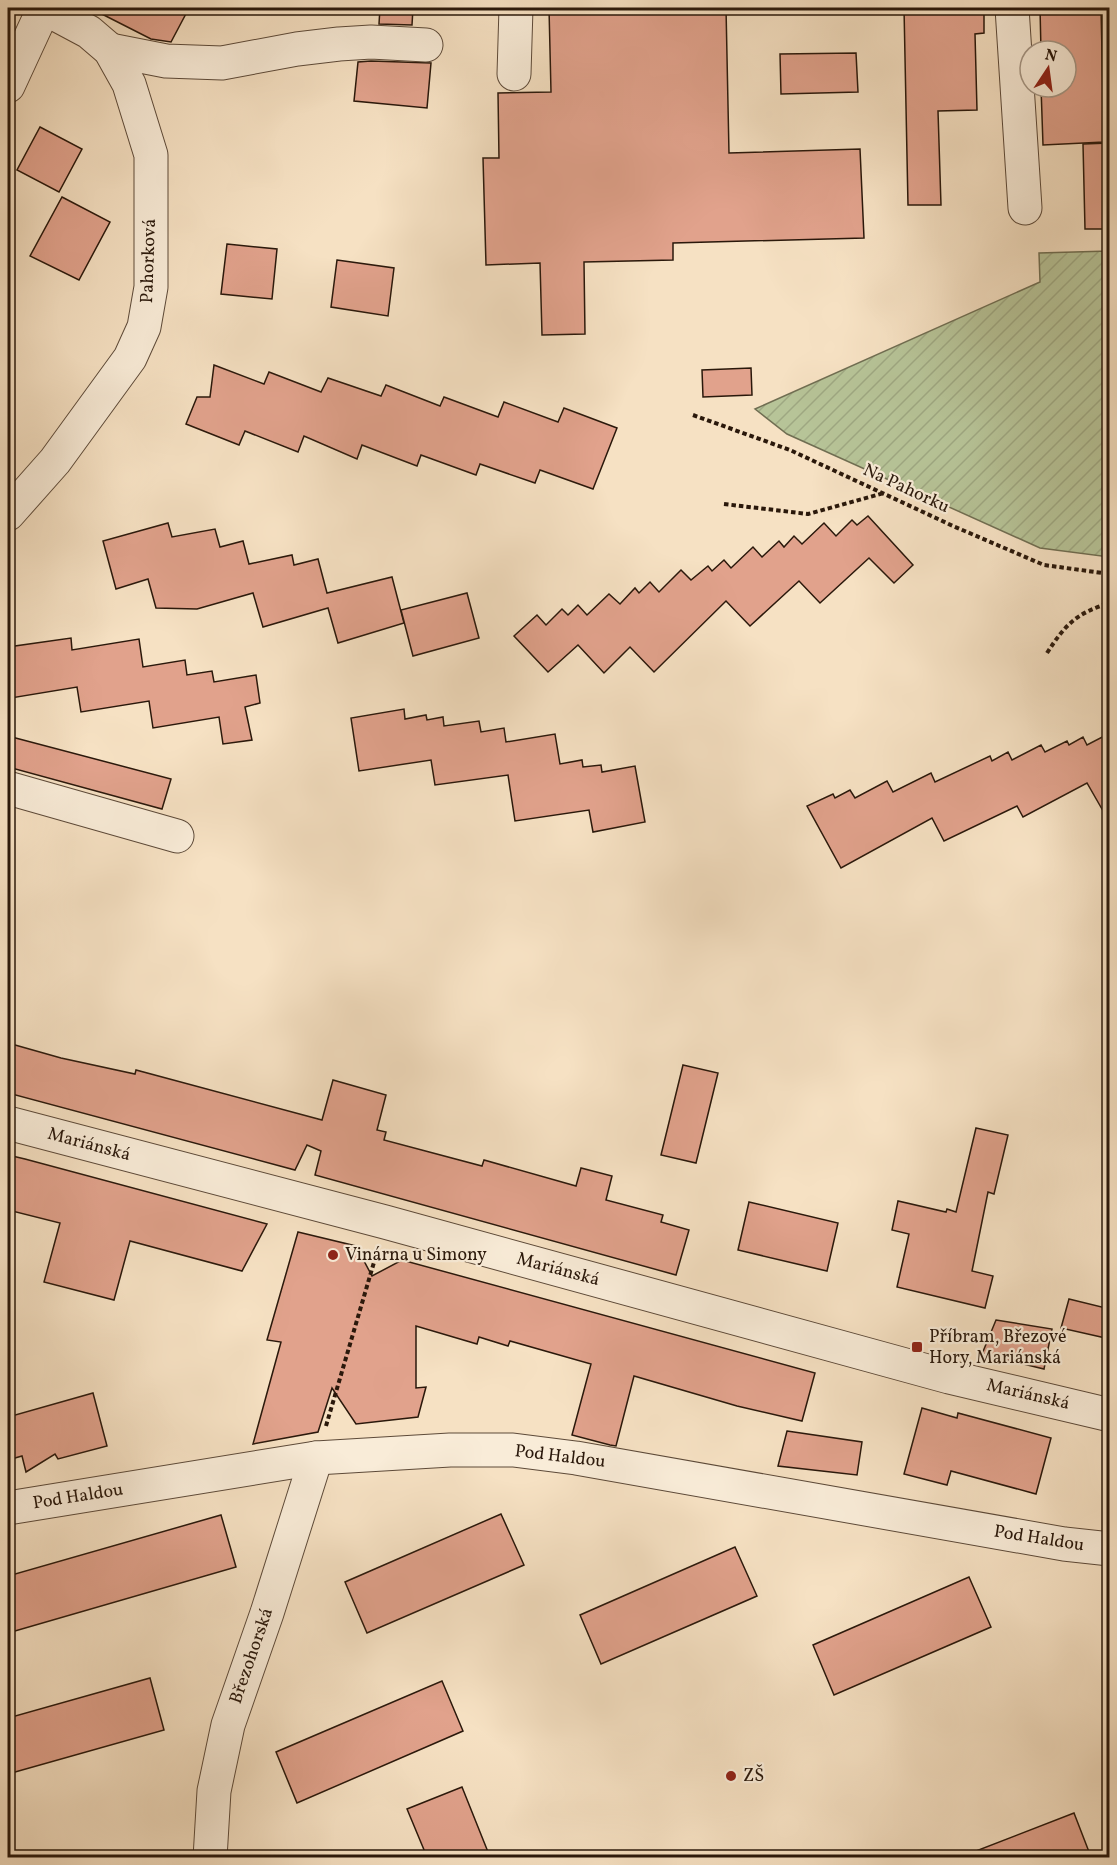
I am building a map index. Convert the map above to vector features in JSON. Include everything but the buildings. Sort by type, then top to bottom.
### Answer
[{"type":"street","points":[[8,86],[44,8]]},
{"type":"street","name":"Pahorková","points":[[8,514],[55,461],[130,358],[144,327],[151,287],[150,155],[129,84],[110,50],[89,32],[44,8]]},
{"type":"street","points":[[514,74],[516,8]]},
{"type":"street","points":[[1012,8],[1025,208]]},
{"type":"street","points":[[110,50],[166,61],[222,63],[339,44],[371,42],[426,45]]},
{"type":"street","points":[[8,788],[177,836]]},
{"type":"street","name":"Mariánská","points":[[8,1124],[385,1222],[949,1377],[1110,1415]]},
{"type":"street","name":"Pod Haldou","points":[[8,1508],[316,1458],[450,1450],[513,1450],[576,1458],[1064,1545],[1110,1549]]},
{"type":"street","name":"Březohorská","points":[[210,1857],[214,1791],[228,1725],[267,1613],[316,1458]]},
{"type":"path","name":"Na Pahorku","points":[[693,415],[790,450],[953,526],[1044,565],[1110,574]]},
{"type":"path","points":[[724,504],[808,514],[885,493]]},
{"type":"path","points":[[1047,653],[1064,627],[1090,609],[1110,603]]},
{"type":"path","points":[[316,1458],[385,1222]]},
{"type":"green space","points":[[1109,251],[1109,557],[1040,548],[787,434],[755,409],[1040,282],[1039,253]]},
{"type":"place","name":"Vinárna u Simony","points":[[333,1255]]},
{"type":"place","name":"Příbram, Březové Hory, Mariánská","points":[[917,1347]]},
{"type":"place","name":"ZŠ","points":[[731,1776]]}]
